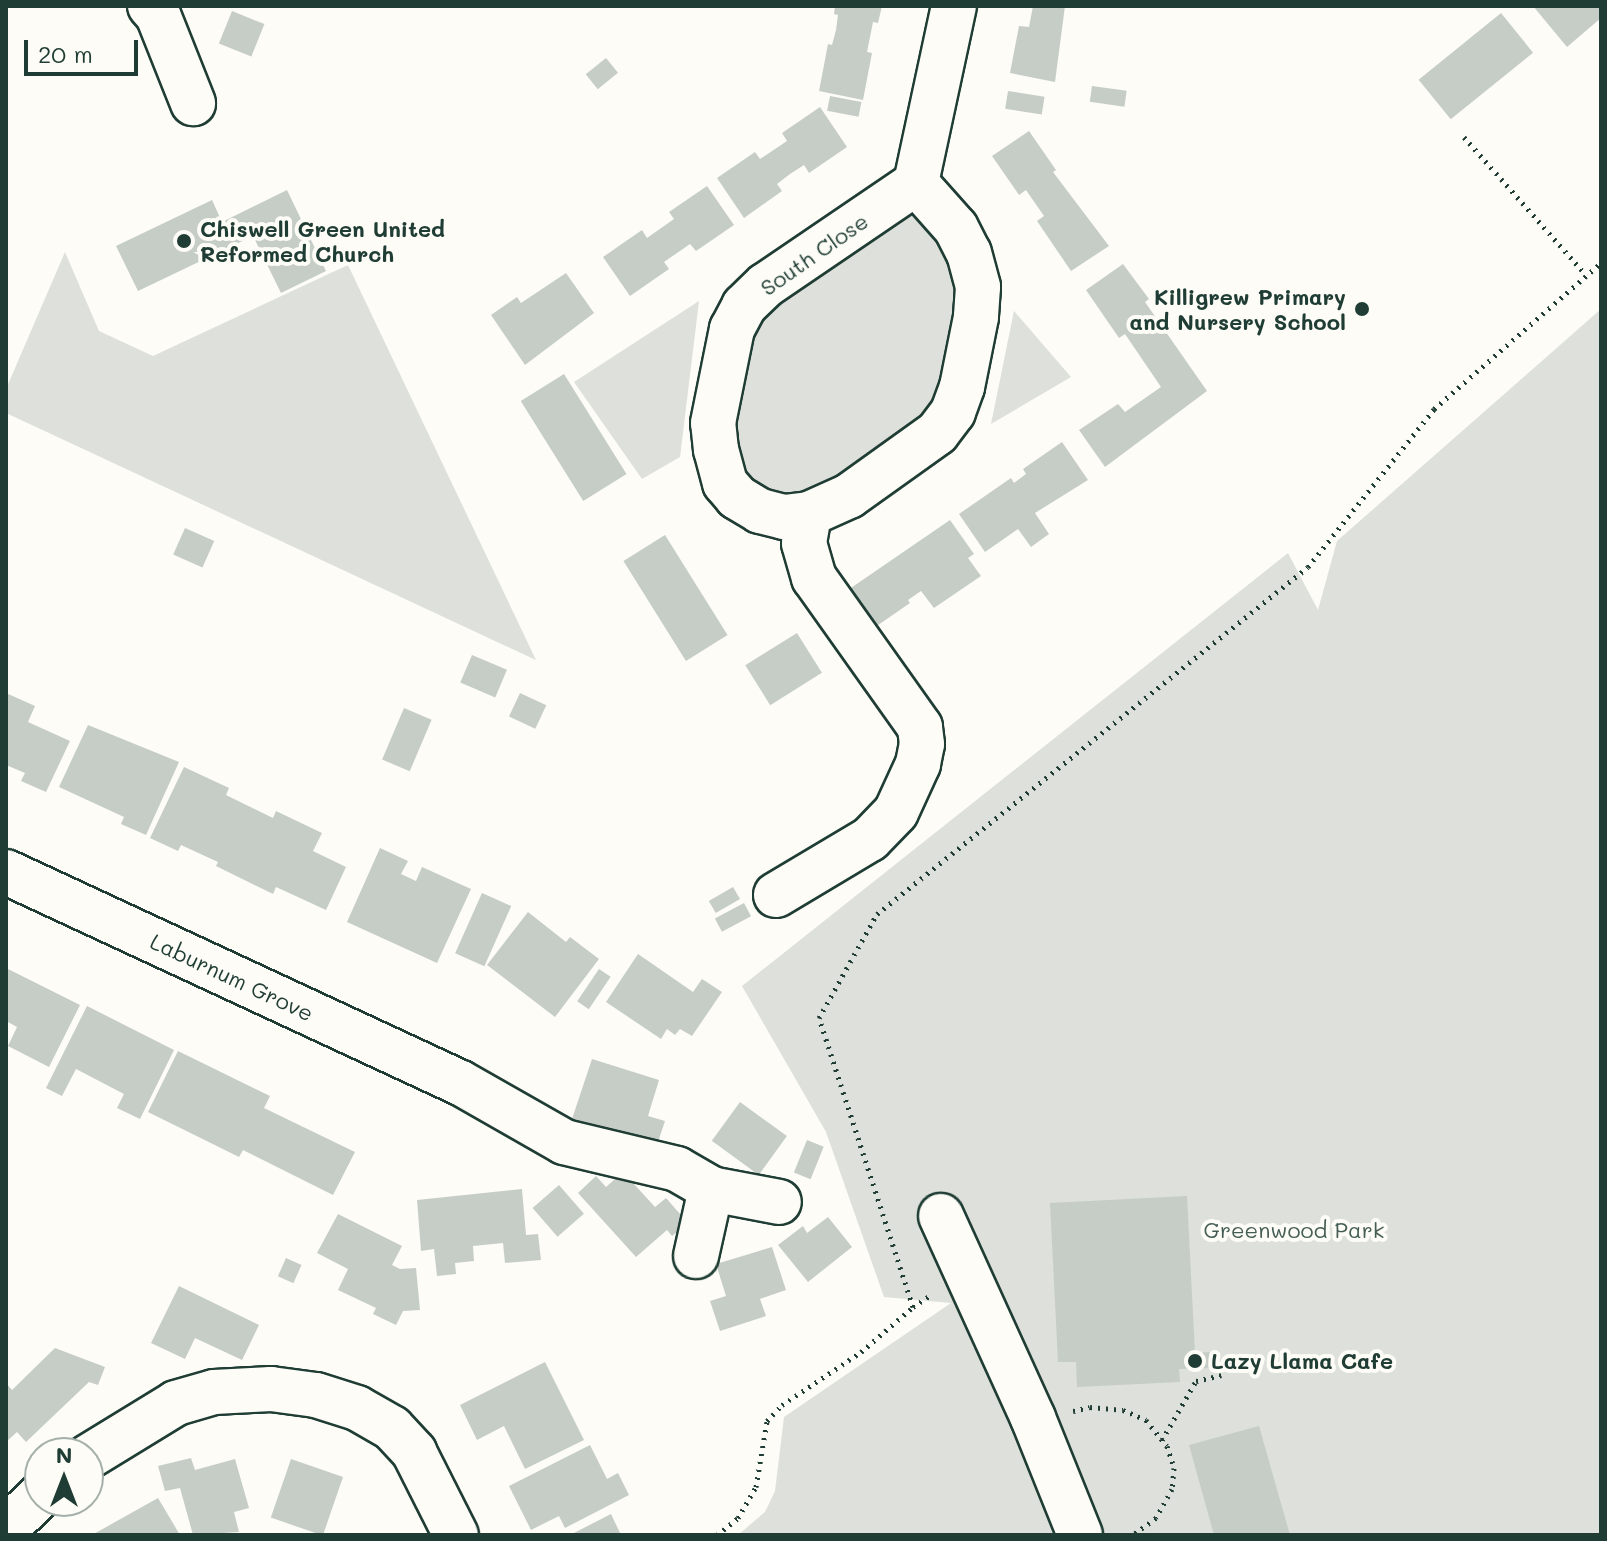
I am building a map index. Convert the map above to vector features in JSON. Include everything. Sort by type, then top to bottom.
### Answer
[{"type":"street","points":[[150,6],[158,15],[193,103]]},
{"type":"street","points":[[916,183],[954,6]]},
{"type":"street","name":"South Close","points":[[916,183],[956,228],[969,253],[978,287],[976,317],[962,387],[953,412],[937,433],[849,496],[809,514],[784,517],[760,511],[737,497],[725,483],[713,423],[732,329],[744,306],[766,285],[916,183]]},
{"type":"street","points":[[776,895],[870,839],[888,821],[902,800],[922,744],[920,727],[814,578],[804,543],[809,514]]},
{"type":"street","name":"Laburnum Grove","points":[[6,872],[459,1082],[564,1142],[677,1169],[711,1189],[779,1202]]},
{"type":"street","points":[[696,1256],[711,1189]]},
{"type":"street","points":[[941,1216],[1033,1418],[1080,1535]]},
{"type":"street","points":[[104,1447],[176,1403],[214,1392],[271,1389],[316,1395],[357,1408],[392,1428],[414,1452],[456,1535]]},
{"type":"street","points":[[6,1528],[24,1511]]},
{"type":"path","points":[[1464,137],[1586,275]]},
{"type":"path","points":[[717,1535],[738,1518],[756,1487],[767,1421],[782,1405],[861,1352],[913,1307],[819,1018],[877,914],[1308,567],[1434,409],[1601,263]]},
{"type":"path","points":[[1162,1440],[1196,1381],[1221,1375]]},
{"type":"path","points":[[1033,1418],[1090,1407],[1123,1410],[1146,1420],[1162,1440],[1174,1468],[1172,1489],[1156,1518],[1133,1535]]},
{"type":"green space","points":[[905,215],[924,218],[942,231],[960,283],[940,402],[845,483],[799,495],[764,490],[751,481],[740,464],[731,417],[734,370],[761,312]]},
{"type":"green space","points":[[65,252],[99,331],[153,356],[348,265],[536,660],[6,413],[6,389]]},
{"type":"green space","points":[[699,301],[680,457],[642,479],[574,382]]},
{"type":"green space","name":"Greenwood Park","points":[[1601,309],[1601,1535],[738,1535],[765,1512],[775,1491],[784,1417],[951,1303],[884,1297],[826,1132],[742,986],[1288,553],[1318,610],[1337,541]]},
{"type":"green space","points":[[1014,311],[1071,377],[991,424]]},
{"type":"building","points":[[835,6],[882,6],[878,23],[873,22],[867,52],[872,53],[863,100],[819,91],[828,44],[832,45],[836,30],[838,15],[834,14]]},
{"type":"building","points":[[1033,6],[1065,6],[1055,82],[1010,73],[1019,26],[1029,27]]},
{"type":"building","points":[[1533,6],[1601,6],[1601,18],[1567,47]]},
{"type":"building","points":[[232,11],[264,24],[251,57],[219,43]]},
{"type":"building","points":[[1501,13],[1533,53],[1451,119],[1419,80]]},
{"type":"building","points":[[606,58],[618,73],[598,89],[586,74]]},
{"type":"building","points":[[1092,86],[1127,91],[1124,107],[1090,102]]},
{"type":"building","points":[[1008,91],[1045,97],[1042,115],[1005,109]]},
{"type":"building","points":[[830,96],[861,102],[859,117],[827,111]]},
{"type":"building","points":[[820,107],[847,147],[809,173],[804,165],[790,174],[777,184],[782,191],[744,218],[717,178],[755,152],[760,159],[787,141],[782,133]]},
{"type":"building","points":[[1029,131],[1056,170],[1053,172],[1109,246],[1071,271],[1037,221],[1044,216],[1026,190],[1019,195],[992,156]]},
{"type":"building","points":[[707,186],[734,225],[696,251],[690,244],[664,262],[669,269],[630,296],[603,257],[642,230],[647,238],[674,219],[669,212]]},
{"type":"building","name":"Chiswell Green United Reformed Church","points":[[287,190],[326,271],[281,293],[253,236],[138,291],[116,246],[212,200],[222,222]]},
{"type":"building","points":[[1123,264],[1149,299],[1145,302],[1207,391],[1105,467],[1079,430],[1118,404],[1125,412],[1161,387],[1125,334],[1119,338],[1086,290]]},
{"type":"building","points":[[566,273],[594,313],[525,365],[491,315],[517,297],[521,303]]},
{"type":"building","points":[[564,374],[627,474],[583,501],[521,401]]},
{"type":"building","points":[[1062,442],[1088,480],[1035,513],[1049,534],[1031,547],[1018,529],[985,552],[959,514],[1011,478],[1014,483],[1026,474],[1023,469]]},
{"type":"building","points":[[950,520],[974,554],[968,558],[981,576],[934,608],[921,591],[908,600],[910,603],[871,630],[845,592]]},
{"type":"building","points":[[185,528],[214,541],[202,568],[173,554]]},
{"type":"building","points":[[665,535],[728,635],[686,661],[623,561]]},
{"type":"building","points":[[797,633],[822,673],[770,705],[745,665]]},
{"type":"building","points":[[472,655],[507,670],[495,697],[460,683]]},
{"type":"building","points":[[6,693],[35,706],[28,722],[70,741],[46,792],[21,781],[25,773],[6,765]]},
{"type":"building","points":[[520,693],[546,705],[535,729],[509,717]]},
{"type":"building","points":[[404,708],[432,720],[410,771],[382,760]]},
{"type":"building","points":[[88,725],[179,762],[146,835],[121,824],[124,817],[59,787]]},
{"type":"building","points":[[184,767],[229,788],[226,795],[273,818],[276,811],[322,833],[313,851],[346,867],[326,910],[276,887],[273,894],[181,845],[178,851],[150,838]]},
{"type":"building","points":[[380,848],[408,861],[401,874],[416,881],[422,867],[471,889],[437,963],[347,922]]},
{"type":"building","points":[[733,887],[740,899],[716,913],[709,901]]},
{"type":"building","points":[[482,893],[511,906],[484,966],[455,953]]},
{"type":"building","points":[[744,903],[751,916],[722,932],[715,918]]},
{"type":"building","points":[[528,912],[566,942],[570,937],[599,959],[555,1017],[487,965]]},
{"type":"building","points":[[638,954],[693,992],[702,979],[722,992],[692,1036],[680,1029],[675,1035],[667,1029],[661,1039],[606,1002]]},
{"type":"building","points":[[6,968],[80,1005],[49,1067],[8,1046],[17,1027],[6,1021]]},
{"type":"building","points":[[599,969],[611,977],[589,1009],[577,1001]]},
{"type":"building","points":[[87,1006],[174,1050],[140,1119],[117,1108],[124,1094],[76,1069],[62,1096],[46,1088]]},
{"type":"building","points":[[178,1051],[270,1096],[264,1108],[355,1152],[333,1195],[243,1150],[239,1157],[148,1112]]},
{"type":"building","points":[[592,1059],[659,1080],[648,1116],[665,1121],[658,1142],[641,1137],[639,1144],[571,1122]]},
{"type":"building","points":[[740,1102],[787,1136],[759,1175],[712,1141]]},
{"type":"building","points":[[807,1140],[824,1147],[811,1179],[794,1172]]},
{"type":"building","points":[[623,1172],[655,1207],[666,1198],[688,1223],[672,1236],[667,1230],[636,1257],[578,1193],[596,1176],[606,1187]]},
{"type":"building","points":[[559,1185],[584,1214],[558,1237],[533,1208]]},
{"type":"building","points":[[522,1189],[526,1235],[538,1234],[541,1260],[505,1263],[503,1243],[473,1246],[474,1261],[455,1263],[456,1274],[437,1276],[434,1249],[421,1251],[417,1200]]},
{"type":"building","points":[[1187,1196],[1195,1353],[1212,1352],[1213,1368],[1179,1369],[1180,1382],[1077,1387],[1076,1362],[1058,1362],[1050,1203]]},
{"type":"building","points":[[338,1214],[402,1246],[392,1265],[400,1269],[416,1268],[420,1310],[403,1311],[396,1325],[373,1314],[376,1308],[338,1290],[348,1269],[317,1253]]},
{"type":"building","points":[[828,1217],[852,1247],[808,1282],[778,1245],[803,1226],[807,1233]]},
{"type":"building","points":[[772,1247],[786,1290],[760,1299],[766,1316],[720,1331],[710,1301],[726,1296],[716,1264]]},
{"type":"building","points":[[286,1258],[302,1265],[293,1283],[278,1276]]},
{"type":"building","points":[[179,1286],[259,1325],[242,1360],[195,1338],[185,1359],[151,1343]]},
{"type":"building","points":[[55,1348],[105,1367],[98,1385],[89,1382],[31,1437],[24,1437],[24,1440],[17,1432],[6,1442],[6,1383],[12,1390]]},
{"type":"building","points":[[545,1362],[584,1440],[525,1469],[504,1426],[477,1440],[460,1405]]},
{"type":"building","points":[[1259,1426],[1290,1535],[1214,1535],[1189,1445]]},
{"type":"building","points":[[590,1445],[607,1479],[618,1473],[629,1495],[565,1528],[559,1516],[531,1530],[509,1486]]},
{"type":"building","points":[[191,1458],[195,1470],[235,1459],[249,1508],[234,1512],[239,1532],[193,1535],[180,1488],[165,1491],[158,1466]]},
{"type":"building","points":[[291,1459],[343,1477],[323,1535],[271,1518]]},
{"type":"building","points":[[158,1498],[180,1535],[92,1535],[108,1526]]},
{"type":"building","points":[[611,1514],[621,1535],[570,1535]]},
{"type":"place","name":"Chiswell Green United Reformed Church","points":[[184,241]]},
{"type":"place","name":"Killigrew Primary and Nursery School","points":[[1362,309]]},
{"type":"place","name":"Lazy Llama Cafe","points":[[1195,1361]]}]
